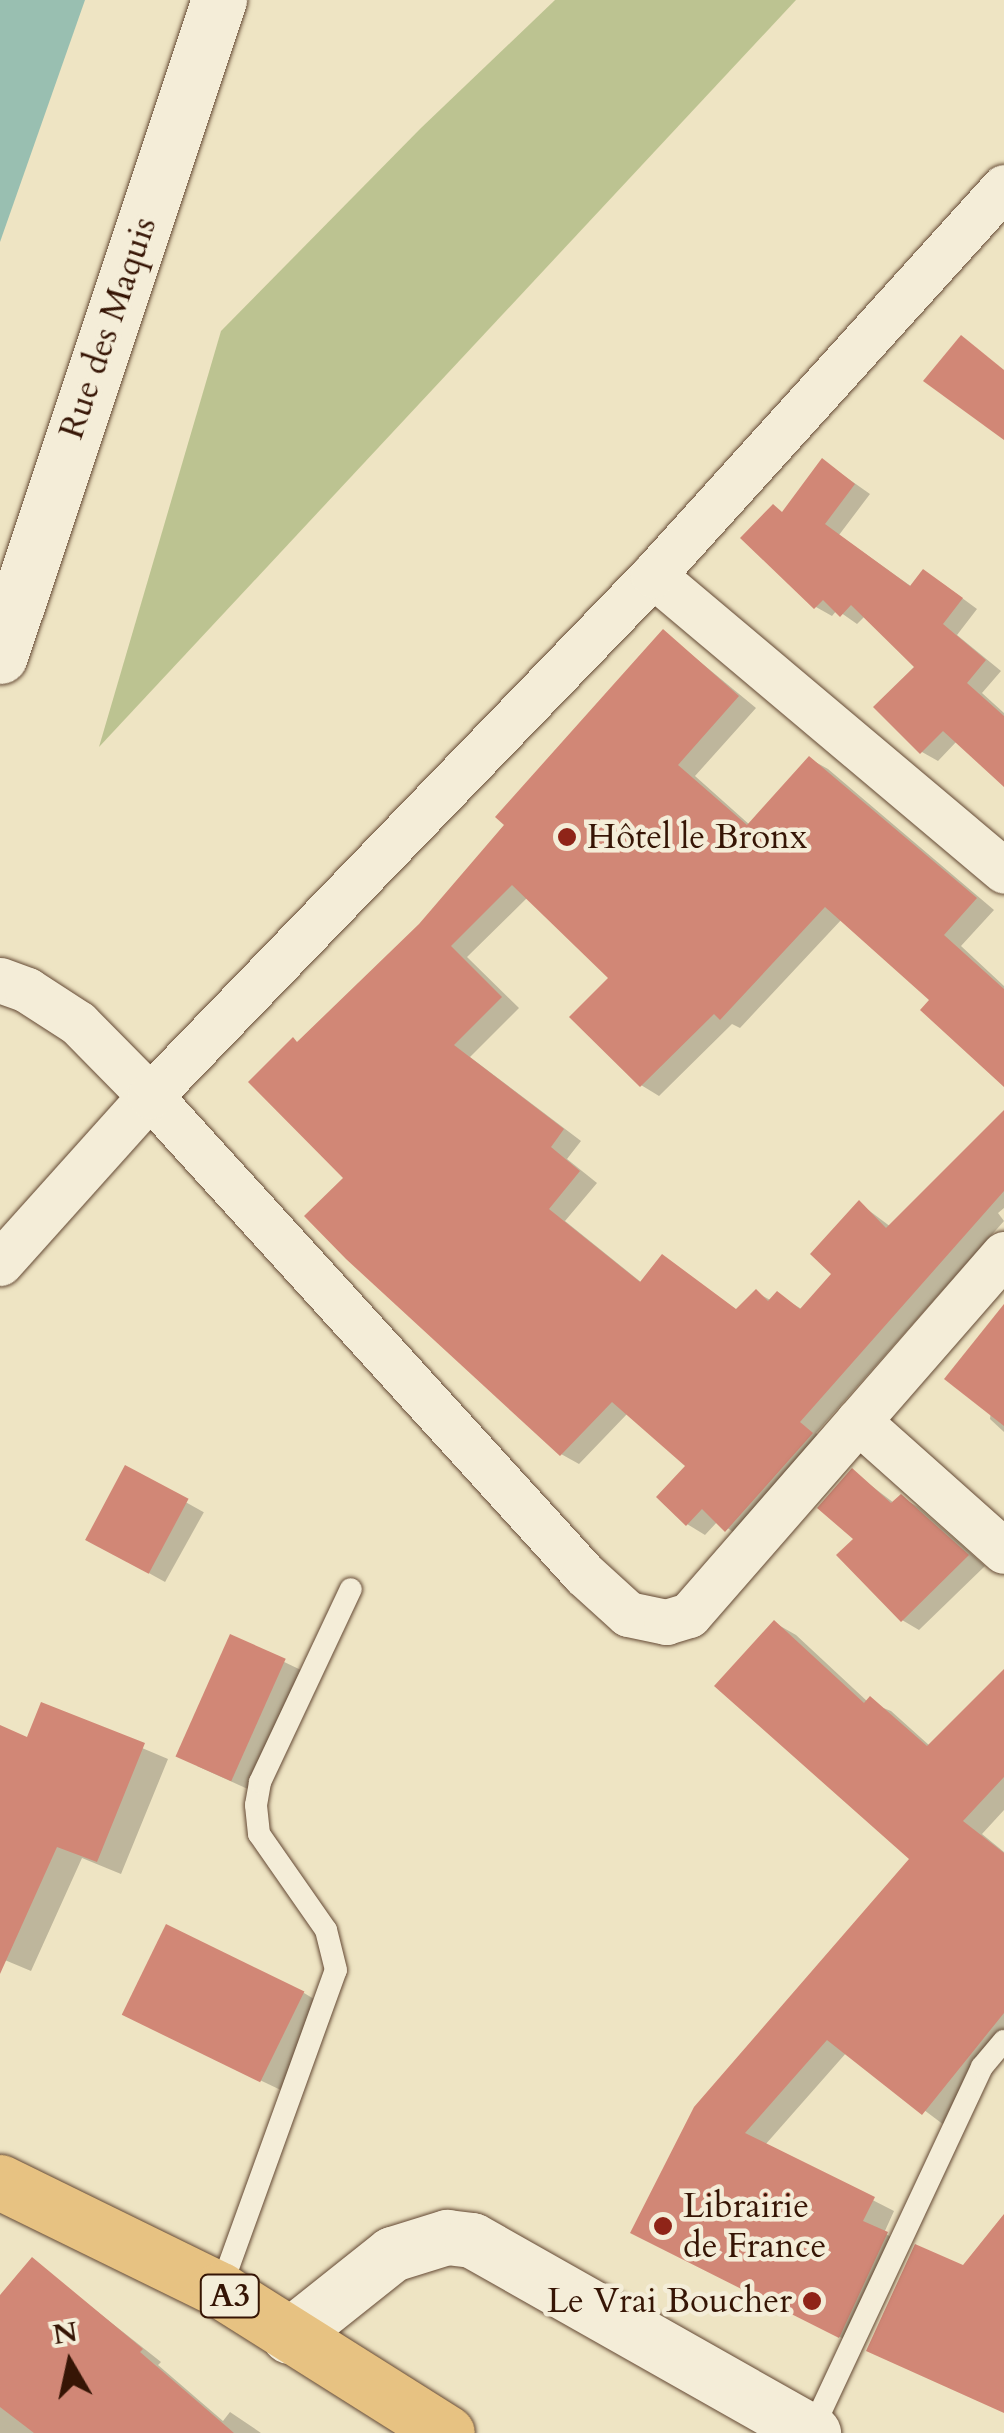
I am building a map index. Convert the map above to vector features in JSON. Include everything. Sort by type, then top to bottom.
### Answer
[{"type":"highway","name":"A3","points":[[0,2182],[220,2290],[447,2433]]},
{"type":"street","name":"Rue des Maquis","points":[[0,656],[219,0]]},
{"type":"street","points":[[0,1263],[150,1096],[653,575],[1004,187]]},
{"type":"street","points":[[653,575],[1004,870]]},
{"type":"street","points":[[0,980],[27,990],[78,1023],[150,1096],[584,1574],[628,1614],[666,1622],[689,1615],[1004,1254]]},
{"type":"street","points":[[858,1420],[1004,1551]]},
{"type":"street","points":[[288,2336],[392,2254],[447,2237],[472,2240],[812,2432]]},
{"type":"lane","points":[[220,2290],[336,1970],[326,1930],[259,1834],[256,1805],[260,1782],[351,1589]]},
{"type":"lane","points":[[812,2432],[982,2067],[1004,2041]]},
{"type":"green space","points":[[555,0],[796,0],[99,747],[221,331],[421,128]]},
{"type":"shaded area","points":[[0,0],[85,0],[0,242]]},
{"type":"building","points":[[961,335],[1004,370],[1004,440],[923,381]]},
{"type":"building","points":[[822,458],[855,484],[825,524],[910,586],[923,569],[963,598],[943,624],[986,660],[967,683],[1004,716],[1004,787],[943,731],[920,754],[873,707],[914,667],[851,605],[840,617],[823,600],[814,609],[740,538],[773,504],[782,512]]},
{"type":"building","points":[[663,629],[739,696],[678,765],[747,825],[809,756],[977,898],[944,935],[1004,989],[1004,1087],[920,1010],[929,1000],[825,907],[720,1020],[714,1014],[640,1087],[569,1017],[608,978],[512,885],[451,946],[502,997],[454,1045],[564,1129],[551,1147],[580,1171],[549,1209],[640,1282],[662,1254],[736,1309],[756,1289],[768,1301],[777,1291],[800,1309],[831,1274],[810,1254],[859,1200],[886,1228],[1004,1110],[1004,1191],[800,1422],[813,1433],[725,1532],[702,1509],[686,1526],[656,1497],[685,1466],[612,1402],[560,1456],[346,1259],[304,1216],[343,1178],[248,1082],[293,1037],[297,1042],[419,924],[504,825],[495,817]]},
{"type":"building","points":[[1004,1304],[1004,1426],[944,1379]]},
{"type":"building","points":[[125,1465],[189,1499],[149,1574],[85,1540]]},
{"type":"building","points":[[852,1468],[891,1503],[901,1494],[969,1555],[901,1622],[836,1555],[853,1539],[817,1508]]},
{"type":"building","points":[[774,1620],[864,1703],[870,1696],[927,1746],[1004,1669],[1004,1777],[963,1821],[1004,1853],[1004,2013],[922,2115],[827,2040],[745,2133],[875,2197],[863,2221],[888,2232],[839,2338],[630,2233],[694,2107],[909,1859],[714,1686]]},
{"type":"building","points":[[230,1634],[286,1659],[231,1781],[175,1756]]},
{"type":"building","points":[[41,1702],[145,1743],[97,1862],[57,1847],[0,1974],[0,1725],[27,1737]]},
{"type":"building","points":[[166,1924],[304,1992],[260,2082],[122,2015]]},
{"type":"building","points":[[1004,2214],[1004,2413],[866,2351],[915,2244],[963,2265]]},
{"type":"building","points":[[32,2257],[143,2349],[140,2352],[234,2433],[34,2433],[0,2407],[0,2295]]},
{"type":"place","name":"Hôtel le Bronx","points":[[567,837]]},
{"type":"place","name":"Librairie de France","points":[[663,2226]]},
{"type":"place","name":"Le Vrai Boucher","points":[[812,2301]]}]
